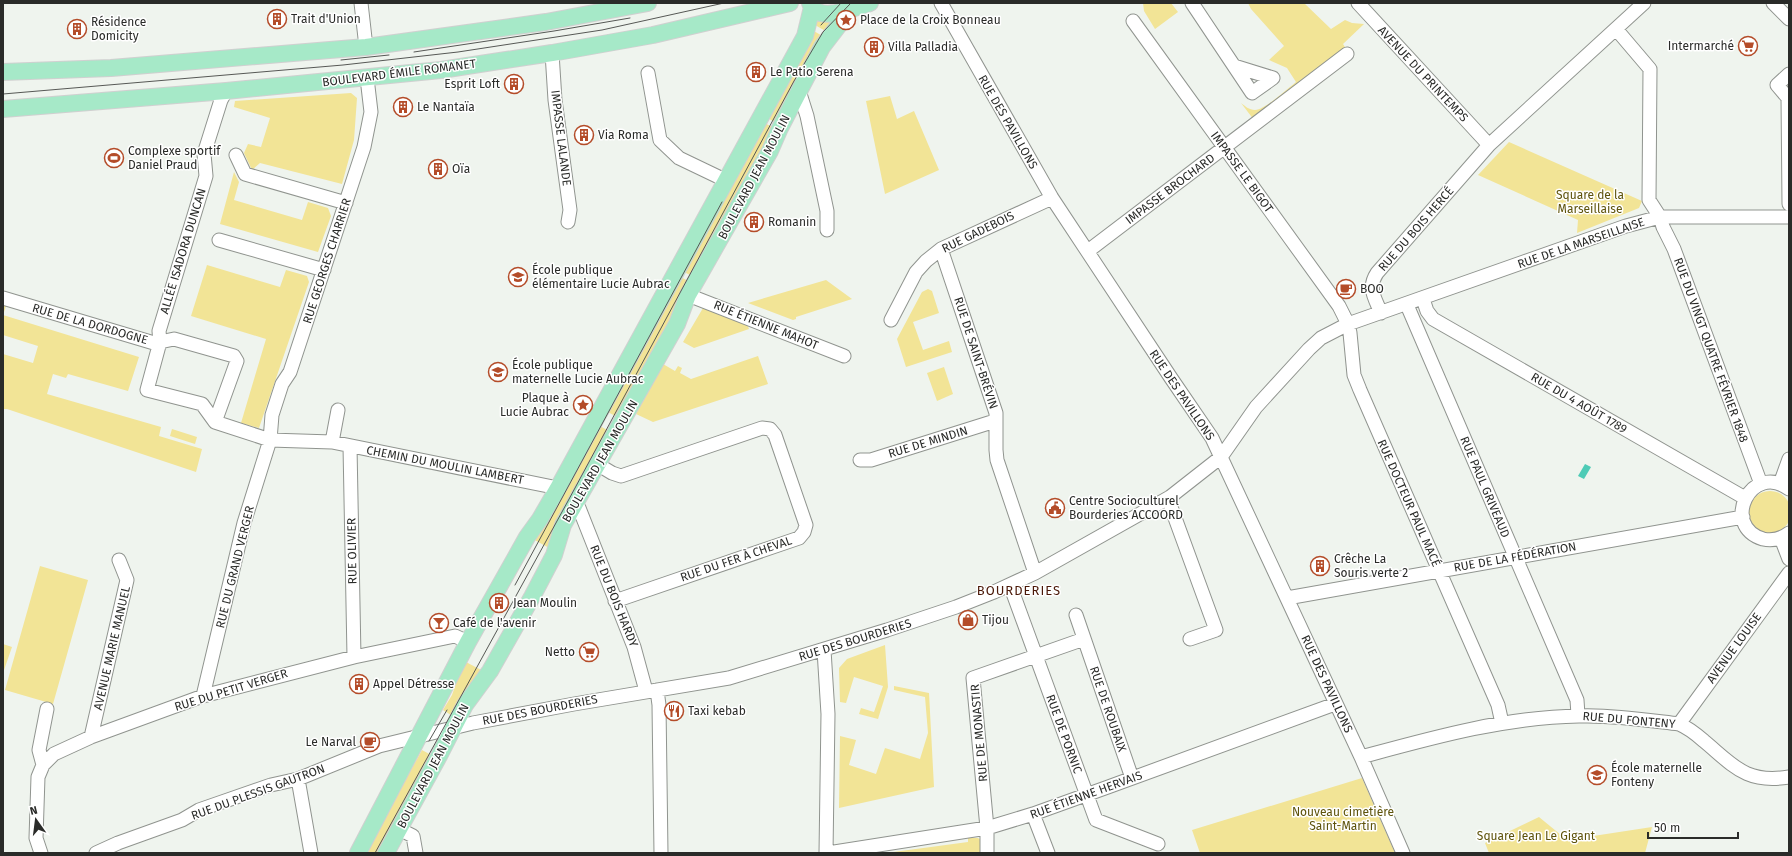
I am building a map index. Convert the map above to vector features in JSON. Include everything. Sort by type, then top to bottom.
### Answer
[{"type":"main road","points":[[3,72],[111,68],[366,47],[546,22],[648,3]]},
{"type":"main road","name":"BOULEVARD ÉMILE ROMANET","points":[[3,109],[226,91],[441,70],[552,53],[653,35],[790,3]]},
{"type":"main road","points":[[811,5],[818,13],[830,15],[870,3]]},
{"type":"main road","name":"BOULEVARD JEAN MOULIN","points":[[358,853],[421,735],[468,642],[527,537],[540,519],[558,488],[805,36],[809,26],[811,5]]},
{"type":"main road","name":"BOULEVARD JEAN MOULIN","points":[[386,853],[465,705],[490,671],[533,595],[554,555],[563,525],[574,504],[677,324],[688,295],[770,150],[797,93],[822,47],[852,8]]},
{"type":"street","points":[[362,3],[366,47]]},
{"type":"street","name":"RUE DES PAVILLONS","points":[[941,3],[1052,198],[1212,438],[1361,758],[1403,853]]},
{"type":"street","points":[[1192,3],[1234,66]]},
{"type":"street","name":"AVENUE DU PRINTEMPS","points":[[1358,3],[1489,145]]},
{"type":"street","name":"RUE DU BOIS HERCÉ","points":[[1381,313],[1374,296],[1372,281],[1489,145],[1644,3]]},
{"type":"street","points":[[1773,3],[1789,19]]},
{"type":"street","name":"IMPASSE LE BIGOT","points":[[1134,21],[1337,303],[1348,324]]},
{"type":"street","name":"RUE DU VINGT QUATRE FÉVRIER 1848","points":[[1616,29],[1650,69],[1648,200],[1660,216],[1663,227],[1674,249],[1761,484]]},
{"type":"street","name":"IMPASSE LALANDE","points":[[552,53],[555,100],[570,210],[568,222]]},
{"type":"street","name":"IMPASSE BROCHARD","points":[[1088,251],[1347,54]]},
{"type":"street","points":[[648,73],[660,140],[679,158],[727,181]]},
{"type":"street","points":[[1789,74],[1777,85],[1789,97],[1789,204]]},
{"type":"street","name":"RUE GEORGES CHARRIER","points":[[270,440],[272,415],[282,384],[290,372],[364,147],[371,112],[368,78]]},
{"type":"street","name":"ALLÉE ISADORA DUNCAN","points":[[160,342],[159,331],[206,176],[204,154],[221,100],[226,91]]},
{"type":"street","points":[[797,93],[801,97],[807,116],[827,211],[826,230]]},
{"type":"street","points":[[236,155],[245,174],[346,203]]},
{"type":"street","name":"RUE GADEBOIS","points":[[891,320],[916,272],[940,249],[1052,198]]},
{"type":"street","name":"RUE DE LA MARSEILLAISE","points":[[1381,313],[1626,226],[1660,216],[1789,217]]},
{"type":"street","points":[[219,240],[324,270]]},
{"type":"street","name":"RUE DE SAINT-BRÉVIN","points":[[940,249],[996,413],[997,460],[1035,573]]},
{"type":"street","name":"RUE ÉTIENNE MAHOT","points":[[688,295],[844,356]]},
{"type":"street","name":"RUE DE LA DORDOGNE","points":[[3,298],[154,342],[160,342],[147,390],[202,404],[215,422]]},
{"type":"street","name":"RUE DU 4 AOÛT 1789","points":[[1423,298],[1433,319],[1745,498]]},
{"type":"street","name":"RUE PAUL GRIVEAUD","points":[[1407,305],[1577,700],[1578,716]]},
{"type":"street","points":[[1221,456],[1256,407],[1297,361],[1321,338],[1348,324],[1381,313]]},
{"type":"street","name":"RUE DOCTEUR PAUL MACÉ","points":[[1348,324],[1354,375],[1498,705],[1502,723]]},
{"type":"street","points":[[160,342],[174,339],[234,356],[236,361],[215,422],[270,440]]},
{"type":"street","points":[[332,442],[338,410]]},
{"type":"street","name":"RUE DE MINDIN","points":[[860,460],[871,460],[995,421]]},
{"type":"street","name":"RUE DU FER À CHEVAL","points":[[597,464],[612,473],[621,476],[762,428],[770,429],[775,435],[806,525],[804,532],[799,538],[615,602]]},
{"type":"street","name":"CHEMIN DU MOULIN LAMBERT","points":[[270,440],[332,442],[558,488]]},
{"type":"street","name":"RUE DU GRAND VERGER","points":[[203,696],[244,522],[270,440]]},
{"type":"street","name":"RUE OLIVIER","points":[[350,446],[354,656]]},
{"type":"street","name":"RUE DES BOURDERIES","points":[[421,735],[453,727],[652,690],[729,678],[824,650],[956,607],[1035,573],[1170,497],[1221,456]]},
{"type":"street","points":[[1789,459],[1785,487],[1770,483],[1761,484],[1750,491],[1745,498],[1742,508],[1742,517],[1748,529],[1758,537],[1767,540],[1785,536],[1789,559]]},
{"type":"street","points":[[1170,497],[1171,507],[1216,630],[1190,639]]},
{"type":"street","name":"RUE DU BOIS HARDY","points":[[574,504],[579,508],[615,602],[652,690],[659,713],[661,853]]},
{"type":"street","name":"RUE DE LA FÉDÉRATION","points":[[1287,598],[1742,517]]},
{"type":"street","name":"AVENUE MARIE MANUEL","points":[[91,737],[127,580],[120,560]]},
{"type":"street","name":"AVENUE LOUISE","points":[[1678,724],[1789,573]]},
{"type":"street","name":"RUE DE PORNIC","points":[[1010,585],[1096,820],[1158,844]]},
{"type":"street","name":"RUE DE ROUBAIX","points":[[1076,615],[1132,778]]},
{"type":"street","name":"RUE DU PETIT VERGER","points":[[43,765],[54,754],[91,737],[203,696],[354,656],[455,636],[468,642]]},
{"type":"street","points":[[1036,656],[1084,639]]},
{"type":"street","points":[[824,650],[828,714],[827,853]]},
{"type":"street","name":"RUE DE MONASTIR","points":[[988,853],[973,678],[1036,656]]},
{"type":"street","name":"RUE ÉTIENNE HERVAIS","points":[[827,853],[987,828],[1033,814],[1335,704]]},
{"type":"street","points":[[41,853],[36,838],[38,777],[43,765],[38,750],[47,708]]},
{"type":"street","name":"RUE DU FONTENY","points":[[1361,758],[1502,723],[1578,716],[1636,719],[1678,724],[1690,729],[1746,774],[1773,779],[1789,777]]},
{"type":"street","name":"RUE DU PLESSIS GAUTRON","points":[[96,853],[118,843],[182,820],[199,810],[271,785],[298,779],[362,752],[421,735]]},
{"type":"street","points":[[298,779],[311,853]]},
{"type":"street","points":[[1033,814],[1048,853]]},
{"type":"street","points":[[399,829],[413,836],[416,853]]},
{"type":"green space","points":[[1143,3],[1171,3],[1178,12],[1155,29],[1144,11]]},
{"type":"green space","points":[[1248,3],[1304,3],[1331,29],[1345,20],[1352,23],[1364,24],[1343,44],[1347,50],[1254,120],[1241,103],[1247,108],[1255,110],[1260,109],[1282,94],[1296,82],[1287,68],[1269,60],[1284,46],[1251,9]]},
{"type":"green space","points":[[836,18],[829,33],[815,25],[816,19]]},
{"type":"green space","points":[[812,30],[826,38],[777,123],[765,117]]},
{"type":"green space","points":[[351,93],[357,98],[354,140],[342,184],[260,163],[252,170],[244,153],[248,144],[261,147],[270,118],[234,107],[235,101]]},
{"type":"green space","points":[[890,96],[897,119],[914,111],[939,170],[885,194],[866,101]]},
{"type":"green space","points":[[763,122],[774,128],[694,277],[682,271]]},
{"type":"green space","name":"Square de la Marseillaise","points":[[1509,142],[1642,201],[1639,208],[1577,233],[1578,220],[1478,175]]},
{"type":"green space","points":[[234,172],[239,182],[234,200],[302,220],[308,202],[328,208],[331,216],[318,252],[220,224]]},
{"type":"green space","points":[[207,265],[280,287],[286,270],[307,276],[309,282],[259,428],[241,423],[266,339],[191,316]]},
{"type":"green space","points":[[679,276],[690,282],[617,417],[606,411]]},
{"type":"green space","points":[[826,280],[852,299],[796,317],[796,319],[793,320],[748,303]]},
{"type":"green space","points":[[928,289],[932,291],[939,313],[913,322],[923,350],[949,341],[952,352],[906,367],[897,339],[922,292]]},
{"type":"green space","points":[[3,305],[6,306],[3,315]]},
{"type":"green space","points":[[703,308],[747,324],[749,329],[694,348],[683,342]]},
{"type":"green space","points":[[3,315],[139,357],[128,391],[68,374],[66,378],[53,374],[47,394],[161,427],[159,436],[202,449],[196,472],[7,409],[3,409],[3,354],[33,363],[38,346],[3,335]]},
{"type":"green space","points":[[758,356],[768,384],[653,422],[636,414],[663,364],[675,371],[678,366],[682,368],[680,373],[691,379]]},
{"type":"green space","points":[[944,367],[953,394],[937,401],[927,373]]},
{"type":"green space","points":[[598,425],[609,431],[551,549],[531,538]]},
{"type":"green space","points":[[172,429],[197,437],[195,444],[170,436]]},
{"type":"green space","points":[[1770,491],[1785,497],[1791,512],[1785,527],[1770,533],[1755,527],[1749,512],[1755,497]]},
{"type":"green space","points":[[40,566],[88,580],[53,704],[5,690]]},
{"type":"green space","points":[[3,644],[12,647],[3,673]]},
{"type":"green space","points":[[885,645],[888,687],[878,719],[859,714],[861,708],[874,712],[883,686],[854,677],[846,703],[840,702],[839,668],[847,659]]},
{"type":"green space","points":[[464,661],[485,672],[454,717],[443,710],[452,695]]},
{"type":"green space","points":[[894,686],[929,693],[934,787],[839,808],[840,736],[856,740],[849,765],[876,774],[885,748],[920,759],[928,733],[925,697],[894,690]]},
{"type":"green space","points":[[422,750],[433,756],[380,853],[365,853]]},
{"type":"green space","name":"Nouveau cimetière Saint-Martin","points":[[1362,778],[1395,853],[1200,853],[1192,830]]},
{"type":"green space","name":"Square Jean Le Gigant","points":[[1539,817],[1567,840],[1652,827],[1645,853],[1489,853],[1485,843]]},
{"type":"green space","points":[[968,838],[978,838],[981,840],[982,853],[886,853],[968,842]]},
{"type":"shaded area","points":[[1585,464],[1591,467],[1584,479],[1578,476]]},
{"type":"tram line","points":[[3,94],[343,65],[458,52],[602,30],[724,3]]},
{"type":"tram line","points":[[821,25],[841,3]]},
{"type":"tram line","points":[[375,853],[568,501],[794,81],[823,32],[851,3]]},
{"type":"tram line","points":[[414,52],[630,18]]},
{"type":"tram line","points":[[341,60],[389,55]]},
{"type":"tram line","points":[[515,585],[722,202]]},
{"type":"tram line","points":[[429,741],[447,710]]},
{"type":"place","name":"Trait d'Union","points":[[277,19]]},
{"type":"place","name":"Place de la Croix Bonneau","points":[[846,20]]},
{"type":"place","name":"Résidence Domicity","points":[[77,29]]},
{"type":"place","name":"Intermarché","points":[[1748,46]]},
{"type":"place","name":"Villa Palladia","points":[[874,47]]},
{"type":"place","name":"Le Patio Serena","points":[[756,72]]},
{"type":"place","name":"Esprit Loft","points":[[514,84]]},
{"type":"place","name":"Le Nantaïa","points":[[403,107]]},
{"type":"place","name":"Via Roma","points":[[584,135]]},
{"type":"place","name":"Complexe sportif Daniel Praud","points":[[114,158]]},
{"type":"place","name":"Oïa","points":[[438,169]]},
{"type":"place","name":"Romanin","points":[[754,222]]},
{"type":"place","name":"École publique élémentaire Lucie Aubrac","points":[[518,277]]},
{"type":"place","name":"BOO","points":[[1346,289]]},
{"type":"place","name":"École publique maternelle Lucie Aubrac","points":[[498,372]]},
{"type":"place","name":"Plaque à Lucie Aubrac","points":[[583,405]]},
{"type":"place","name":"Centre Socioculturel Bourderies ACCOORD","points":[[1055,508]]},
{"type":"place","name":"Crêche La Souris verte 2","points":[[1320,566]]},
{"type":"place","name":"Jean Moulin","points":[[499,603]]},
{"type":"place","name":"Tijou","points":[[968,620]]},
{"type":"place","name":"Café de l'avenir","points":[[439,623]]},
{"type":"place","name":"Netto","points":[[589,652]]},
{"type":"place","name":"Appel Détresse","points":[[359,684]]},
{"type":"place","name":"Taxi kebab","points":[[674,711]]},
{"type":"place","name":"Le Narval","points":[[370,742]]},
{"type":"place","name":"École maternelle Fonteny","points":[[1597,775]]},
{"type":"district","name":"BOURDERIES","points":[[1019,590]]}]
